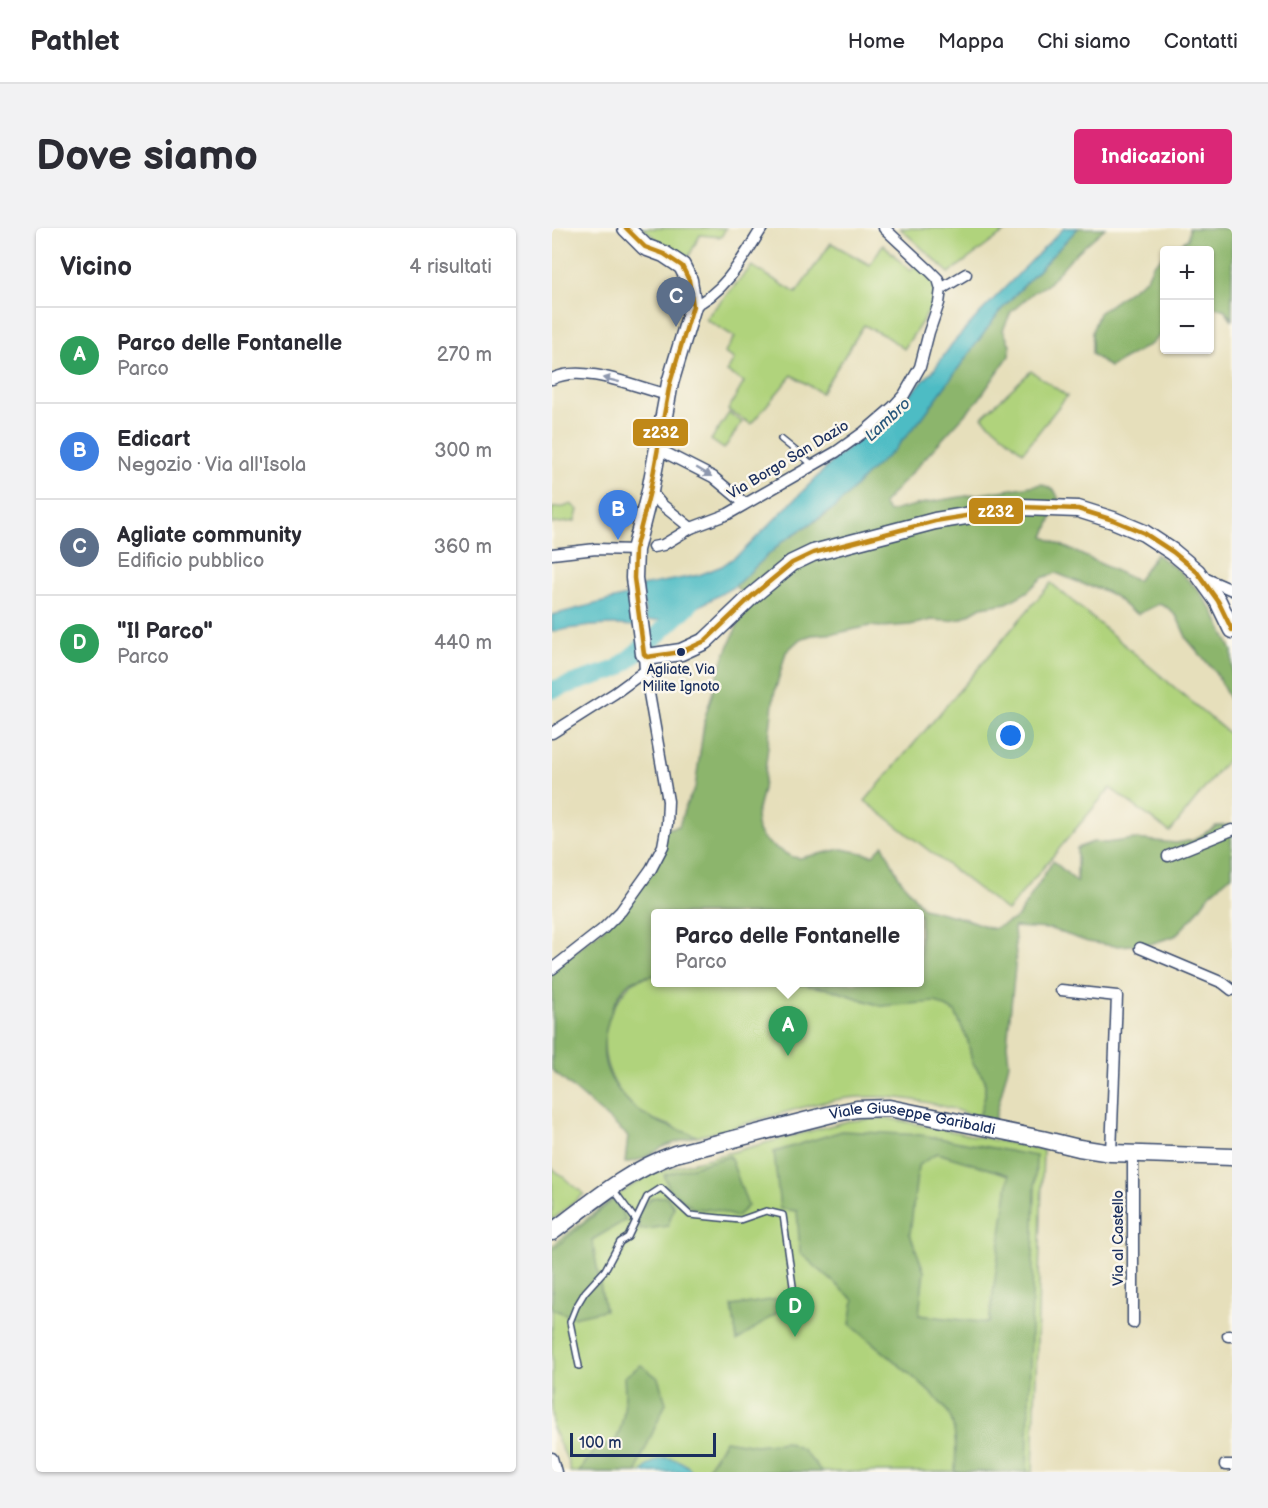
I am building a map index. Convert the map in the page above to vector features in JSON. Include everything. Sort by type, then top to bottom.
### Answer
[{"type":"street","points":[[552,969],[603,929],[621,911],[651,869],[663,846],[667,824],[668,801],[645,671],[635,587],[636,550],[650,491],[668,394],[693,306],[689,280],[682,266],[664,254],[645,247],[626,228]]},
{"type":"street","points":[[693,306],[706,301],[724,283],[762,228]]},
{"type":"street","points":[[884,228],[938,279],[941,289],[966,274]]},
{"type":"street","name":"Via Borgo San Dazio","points":[[653,547],[691,528],[728,514],[813,465],[864,432],[893,407],[904,395],[920,367],[941,289]]},
{"type":"street","points":[[552,379],[560,375],[575,373],[597,376],[668,394]]},
{"type":"street","points":[[658,449],[713,477],[744,503]]},
{"type":"street","points":[[650,491],[661,504],[691,528]]},
{"type":"street","points":[[644,654],[650,658],[681,652],[705,641],[773,578],[792,563],[813,553],[935,521],[1022,507],[1078,509],[1130,526],[1173,552],[1202,577],[1232,630]]},
{"type":"street","points":[[552,554],[596,549],[636,550]]},
{"type":"street","points":[[1202,577],[1232,590]]},
{"type":"street","points":[[552,733],[645,671]]},
{"type":"street","points":[[1168,856],[1232,830]]},
{"type":"street","points":[[1140,948],[1223,983],[1232,990]]},
{"type":"street","points":[[1061,990],[1117,996],[1111,1153]]},
{"type":"street","name":"Viale Giuseppe Garibaldi","points":[[552,1232],[608,1188],[652,1162],[675,1154],[857,1108],[889,1107],[1079,1149],[1111,1153],[1232,1157]]},
{"type":"street","name":"Via al Castello","points":[[1133,1154],[1133,1323]]},
{"type":"street","points":[[552,1458],[556,1472]]},
{"type":"lane","points":[[781,439],[813,465]]},
{"type":"lane","points":[[608,1188],[635,1219]]},
{"type":"lane","points":[[579,1366],[570,1322],[585,1292],[605,1270],[620,1242],[628,1237],[647,1197],[661,1188],[690,1215],[740,1220],[766,1211],[783,1215],[795,1300]]},
{"type":"green space","points":[[642,228],[726,228],[721,237],[700,235],[689,256],[677,255]]},
{"type":"green space","points":[[900,228],[1010,228],[949,273]]},
{"type":"green space","points":[[1078,228],[1105,228],[1072,257],[1047,285],[1034,292],[1011,312],[1003,330],[1010,345],[1009,356],[979,399],[883,504],[889,512],[946,499],[1042,484],[1055,491],[1059,500],[1044,537],[1137,581],[1156,554],[1179,571],[1197,589],[1213,611],[1232,651],[1232,704],[1215,672],[1187,639],[1177,617],[1168,608],[1159,604],[1138,614],[1131,611],[1113,595],[1056,573],[1042,578],[1027,592],[1007,603],[981,607],[961,619],[932,620],[910,625],[870,626],[838,633],[812,635],[800,639],[786,652],[774,695],[763,789],[756,817],[758,831],[772,846],[792,857],[800,858],[842,849],[873,855],[883,845],[900,879],[923,908],[966,919],[993,929],[1017,918],[1053,861],[1077,882],[1077,848],[1093,842],[1106,843],[1135,839],[1176,843],[1194,840],[1216,826],[1231,825],[1232,875],[1210,894],[1175,936],[1150,944],[1115,946],[1088,942],[1051,929],[1014,927],[1016,958],[1007,1044],[1009,1063],[994,1123],[979,1118],[985,1095],[985,1080],[972,1062],[968,1041],[955,1012],[936,1002],[881,1006],[817,987],[924,987],[924,909],[651,909],[651,976],[633,981],[626,986],[615,1003],[607,1025],[605,1059],[613,1082],[634,1107],[659,1122],[696,1136],[665,1146],[642,1159],[625,1163],[628,1136],[552,1070],[552,969],[603,929],[651,869],[666,829],[679,826],[685,807],[695,788],[705,717],[722,662],[743,612],[743,594],[735,586],[783,541],[826,515],[894,450],[922,418],[1000,311]]},
{"type":"green space","points":[[1189,228],[1232,228],[1232,320],[1225,310],[1214,306],[1214,246],[1177,246],[1188,239]]},
{"type":"green space","points":[[831,243],[870,265],[883,244],[910,271],[918,264],[935,283],[938,291],[933,305],[904,349],[864,325],[821,393],[792,375],[751,424],[728,410],[744,382],[727,372],[734,359],[724,353],[735,337],[705,319],[752,266],[796,293]]},
{"type":"green space","points":[[1160,259],[1160,335],[1151,344],[1110,367],[1092,354],[1092,332],[1099,313],[1147,278],[1153,265]]},
{"type":"green space","points":[[1031,371],[1067,396],[1023,452],[982,417]]},
{"type":"green space","points":[[729,413],[742,422],[724,449],[711,440]]},
{"type":"green space","points":[[571,504],[578,510],[575,521],[552,524],[552,508]]},
{"type":"green space","points":[[1051,583],[1232,736],[1232,754],[1170,832],[1110,788],[1007,911],[865,801]]},
{"type":"green space","points":[[651,976],[651,987],[817,987],[881,1006],[919,1001],[937,1002],[955,1012],[968,1041],[972,1062],[985,1080],[985,1095],[979,1118],[920,1101],[890,1097],[859,1097],[795,1109],[701,1136],[652,1119],[624,1097],[608,1068],[605,1053],[608,1020],[615,1005],[631,984]]},
{"type":"green space","points":[[887,1118],[1043,1150],[1033,1472],[570,1472],[568,1461],[552,1428],[552,1246],[613,1198],[650,1174],[848,1121]]},
{"type":"green space","points":[[842,1131],[922,1135],[1036,1156],[1027,1472],[955,1472],[956,1451],[950,1416],[920,1383],[850,1324],[854,1300],[800,1253],[797,1211],[780,1209],[774,1152]],"holes":[[[937,1153],[1009,1175],[989,1323],[919,1315],[924,1271],[910,1234],[918,1166]]]},
{"type":"green space","points":[[730,1156],[748,1206],[736,1217],[717,1210],[693,1208],[670,1190],[664,1175]]},
{"type":"green space","points":[[552,1168],[584,1194],[552,1220]]},
{"type":"green space","points":[[666,1196],[674,1207],[668,1226],[640,1230],[636,1215],[651,1198]]},
{"type":"green space","points":[[614,1199],[626,1220],[592,1240],[605,1310],[573,1317],[552,1309],[552,1250]]},
{"type":"green space","points":[[777,1299],[778,1312],[737,1341],[732,1306]]},
{"type":"green space","points":[[641,1365],[658,1378],[666,1403],[637,1472],[579,1472],[594,1450],[615,1442],[624,1411],[624,1377]]},
{"type":"green space","points":[[725,1440],[755,1445],[786,1442],[802,1449],[822,1472],[707,1472]]},
{"type":"water","points":[[1064,228],[1078,228],[1000,311],[922,418],[894,450],[836,507],[783,541],[735,586],[677,619],[646,621],[641,586],[699,575],[722,566],[743,551],[837,457],[906,398],[933,371],[952,344],[980,313]]},
{"type":"water","points":[[630,595],[635,626],[593,626],[552,632],[552,615]]},
{"type":"water","points":[[666,1458],[681,1462],[693,1472],[642,1472],[653,1462]]},
{"type":"waterway","name":"Lambro","points":[[552,690],[617,669],[690,604]]},
{"type":"transit line","name":"z232","points":[[626,228],[645,247],[664,254],[682,266],[689,280],[693,306],[670,383],[650,491],[635,550],[634,578],[644,654],[647,657],[681,652],[705,641],[752,596],[792,563],[813,553],[935,521],[1021,507],[1078,509],[1144,533],[1173,552],[1197,572],[1218,601],[1232,630]]},
{"type":"place","name":"Agliate community","points":[[676,327]]},
{"type":"place","name":"Edicart","points":[[618,540]]},
{"type":"place","name":"Agliate, Via Milite Ignoto","points":[[681,652]]},
{"type":"place","name":"Parco delle Fontanelle","points":[[788,1056]]},
{"type":"place","name":"\"Il Parco\"","points":[[795,1337]]}]
